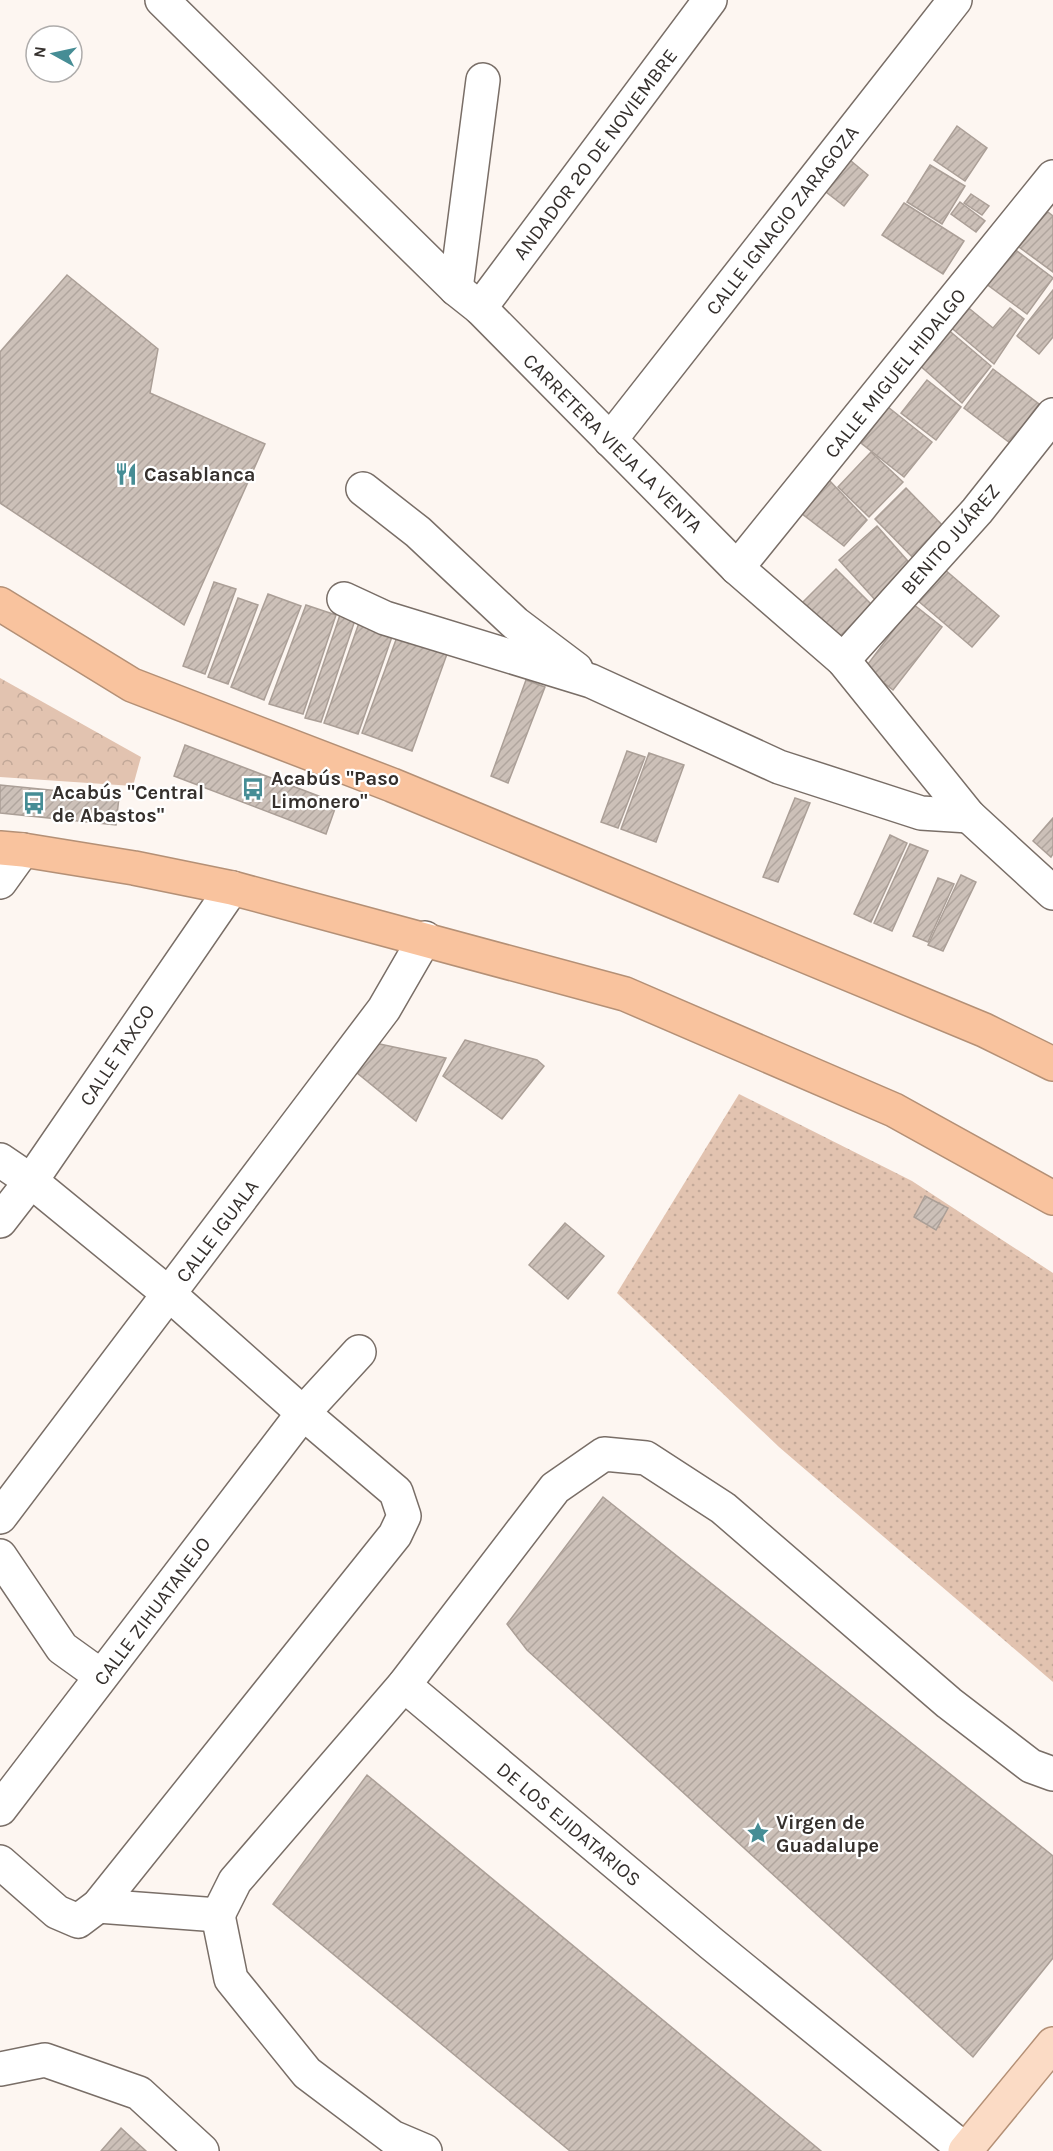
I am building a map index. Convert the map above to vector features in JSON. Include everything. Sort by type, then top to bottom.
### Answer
[{"type":"highway","points":[[0,604],[132,685],[403,789],[984,1030],[1053,1064]]},
{"type":"highway","points":[[11,849],[134,868],[232,888],[625,994],[894,1110],[1053,1198]]},
{"type":"main road","points":[[965,2151],[1053,2044]]},
{"type":"street","name":"CARRETERA VIEJA LA VENTA","points":[[162,0],[468,299],[736,568],[843,660],[969,816],[1053,893]]},
{"type":"street","name":"ANDADOR 20 DE NOVIEMBRE","points":[[468,299],[710,0]]},
{"type":"street","name":"CALLE IGNACIO ZARAGOZA","points":[[610,440],[954,0]]},
{"type":"street","points":[[468,299],[483,80]]},
{"type":"street","name":"CALLE MIGUEL HIDALGO","points":[[736,568],[1053,177]]},
{"type":"street","name":"BENITO JUÁREZ","points":[[843,660],[977,511],[1053,415]]},
{"type":"street","points":[[363,489],[418,532],[515,622],[591,681]]},
{"type":"street","points":[[344,599],[385,618],[591,681],[779,767],[921,813],[969,816]]},
{"type":"street","points":[[0,882],[11,849]]},
{"type":"street","name":"CALLE TAXCO","points":[[0,1221],[31,1181],[232,888]]},
{"type":"street","name":"CALLE IGUALA","points":[[0,1517],[384,1009],[425,939]]},
{"type":"street","points":[[0,1160],[31,1181],[169,1294],[396,1492],[404,1516],[395,1535],[88,1914]]},
{"type":"street","name":"CALLE ZIHUATANEJO","points":[[0,1809],[303,1413],[359,1352]]},
{"type":"street","points":[[425,2151],[392,2137],[307,2073],[231,1979],[218,1915],[235,1881],[404,1685],[555,1488],[604,1454],[646,1458],[723,1508],[949,1702],[1031,1766],[1053,1774]]},
{"type":"street","points":[[0,1556],[62,1648],[101,1676]]},
{"type":"street","name":"DE LOS EJIDATARIOS","points":[[404,1685],[711,1944],[965,2151]]},
{"type":"street","points":[[0,1862],[57,1912],[218,1915]]},
{"type":"street","points":[[0,2069],[45,2060],[139,2093],[202,2151]]},
{"type":"green space","points":[[0,678],[141,757],[133,786],[0,777]]},
{"type":"green space","points":[[739,1094],[912,1181],[1053,1273],[1053,1682],[779,1447],[617,1293]]},
{"type":"building","points":[[957,126],[987,148],[965,181],[934,160]]},
{"type":"building","points":[[845,156],[868,175],[844,206],[821,188]]},
{"type":"building","points":[[930,165],[965,186],[942,224],[907,202]]},
{"type":"building","points":[[971,194],[989,206],[982,215],[964,203]]},
{"type":"building","points":[[960,202],[985,221],[976,232],[951,214]]},
{"type":"building","points":[[904,203],[964,241],[943,274],[882,235]]},
{"type":"building","points":[[1044,209],[1053,216],[1053,272],[1012,242]]},
{"type":"building","points":[[1009,245],[1053,278],[1027,314],[981,280]]},
{"type":"building","name":"Casablanca","points":[[67,275],[158,349],[150,393],[265,444],[184,625],[0,503],[0,352]]},
{"type":"building","points":[[1053,290],[1053,337],[1039,354],[1017,336]]},
{"type":"building","points":[[965,305],[993,328],[1010,308],[1024,319],[994,364],[948,325]]},
{"type":"building","points":[[946,328],[991,366],[962,403],[917,363]]},
{"type":"building","points":[[993,369],[1039,404],[1010,443],[964,408]]},
{"type":"building","points":[[927,380],[961,407],[936,440],[901,413]]},
{"type":"building","points":[[888,407],[932,442],[904,477],[861,443]]},
{"type":"building","points":[[871,452],[903,482],[869,517],[838,487]]},
{"type":"building","points":[[828,479],[867,520],[844,546],[801,513]]},
{"type":"building","points":[[906,488],[950,533],[919,564],[875,519]]},
{"type":"building","points":[[877,526],[914,568],[877,602],[839,560]]},
{"type":"building","points":[[836,569],[873,606],[837,643],[800,605]]},
{"type":"building","points":[[944,569],[999,616],[972,647],[917,600]]},
{"type":"building","points":[[214,582],[236,589],[205,674],[183,666]]},
{"type":"building","points":[[268,594],[301,606],[264,700],[231,687]]},
{"type":"building","points":[[238,598],[258,605],[228,684],[208,677]]},
{"type":"building","points":[[913,604],[942,627],[893,690],[865,668]]},
{"type":"building","points":[[306,605],[336,615],[303,714],[269,704]]},
{"type":"building","points":[[340,615],[355,620],[321,722],[305,718]]},
{"type":"building","points":[[360,620],[394,631],[358,734],[324,723]]},
{"type":"building","points":[[397,637],[447,654],[412,751],[362,733]]},
{"type":"building","points":[[526,680],[545,687],[508,783],[491,776]]},
{"type":"building","points":[[185,745],[337,803],[326,834],[174,776]]},
{"type":"building","points":[[627,751],[645,757],[618,828],[601,822]]},
{"type":"building","points":[[649,753],[684,765],[656,842],[621,829]]},
{"type":"building","points":[[0,785],[119,797],[116,825],[0,813]]},
{"type":"building","points":[[795,798],[810,803],[778,882],[763,877]]},
{"type":"building","points":[[1053,818],[1053,854],[1051,857],[1033,841]]},
{"type":"building","points":[[890,835],[907,843],[871,922],[854,914]]},
{"type":"building","points":[[910,844],[928,851],[892,931],[874,923]]},
{"type":"building","points":[[961,875],[976,882],[943,951],[928,945]]},
{"type":"building","points":[[938,878],[954,884],[928,942],[913,936]]},
{"type":"building","points":[[465,1040],[537,1060],[544,1066],[502,1119],[443,1076]]},
{"type":"building","points":[[375,1043],[446,1058],[416,1121],[356,1072]]},
{"type":"building","points":[[925,1196],[948,1208],[936,1230],[914,1217]]},
{"type":"building","points":[[565,1223],[604,1256],[568,1299],[529,1265]]},
{"type":"building","points":[[603,1497],[1053,1856],[1053,1958],[973,2057],[527,1650],[507,1624]]},
{"type":"building","points":[[367,1775],[821,2151],[570,2151],[273,1904]]},
{"type":"building","points":[[121,2128],[146,2151],[101,2151]]},
{"type":"place","name":"Casablanca","points":[[126,474]]},
{"type":"place","name":"Acabús \"Paso Limonero\"","points":[[253,789]]},
{"type":"place","name":"Acabús \"Central de Abastos\"","points":[[34,803]]},
{"type":"place","name":"Virgen de Guadalupe","points":[[758,1833]]}]
